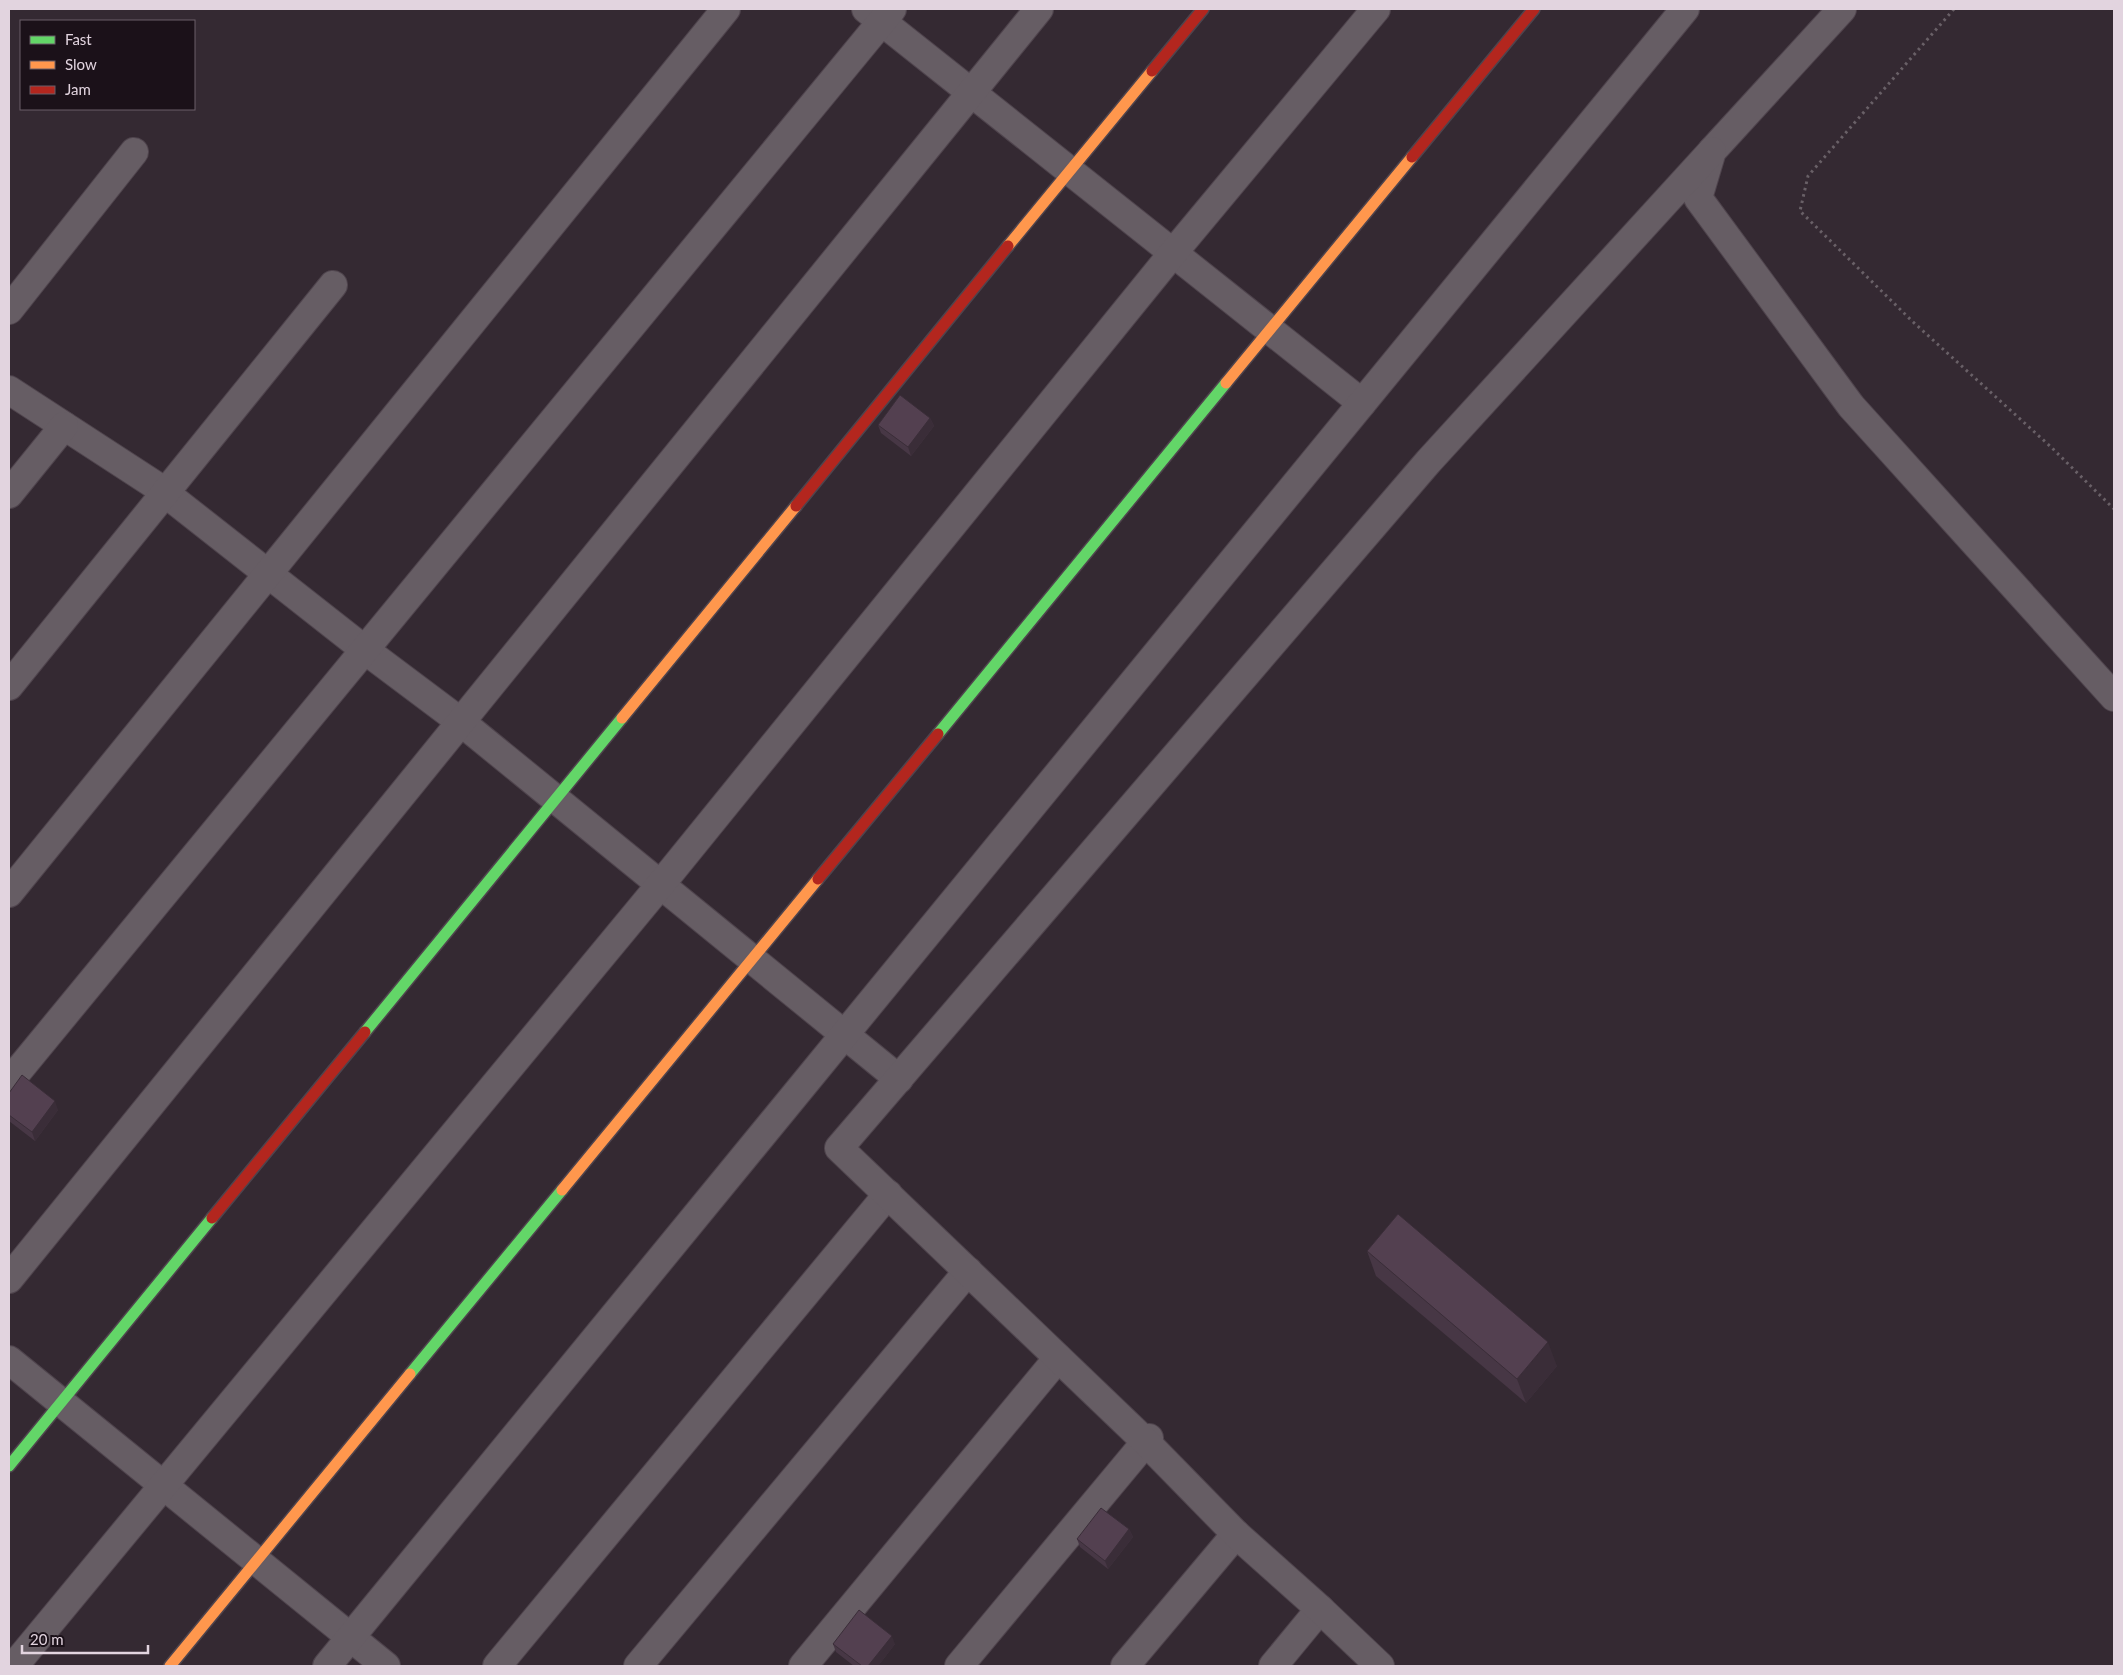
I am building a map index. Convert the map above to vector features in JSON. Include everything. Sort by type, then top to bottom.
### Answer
[{"type":"street","points":[[9,893],[726,9]]},
{"type":"street","points":[[9,1279],[1039,9]]},
{"type":"street","points":[[9,1466],[1203,9]]},
{"type":"street","points":[[14,1666],[660,884],[1173,253],[1376,9]]},
{"type":"street","points":[[170,1666],[1534,9]]},
{"type":"street","points":[[327,1666],[1685,9]]},
{"type":"street","points":[[1380,1666],[1236,1534],[1147,1439],[1058,1358],[839,1148],[1428,462],[1842,9]]},
{"type":"street","points":[[9,1082],[364,650],[880,13],[971,92],[1362,403]]},
{"type":"street","points":[[1712,151],[1698,198],[1851,406],[2114,697]]},
{"type":"street","points":[[9,310],[134,152]]},
{"type":"street","points":[[9,686],[333,285]]},
{"type":"street","points":[[9,390],[165,493],[364,650],[461,722],[899,1079]]},
{"type":"street","points":[[9,494],[64,426]]},
{"type":"street","points":[[497,1666],[888,1194]]},
{"type":"street","points":[[638,1666],[968,1271]]},
{"type":"street","points":[[803,1666],[1058,1358]]},
{"type":"street","points":[[9,1360],[386,1666]]},
{"type":"street","points":[[959,1666],[1147,1439]]},
{"type":"street","points":[[1125,1666],[1236,1534]]},
{"type":"street","points":[[1273,1666],[1320,1609]]},
{"type":"path","points":[[1954,9],[1808,176],[1800,211],[1912,321],[2051,447],[2114,509]]},
{"type":"building","points":[[900,395],[930,418],[908,447],[878,425]]},
{"type":"building","points":[[22,1075],[55,1101],[32,1132],[9,1115],[9,1093]]},
{"type":"building","points":[[1398,1214],[1548,1342],[1517,1379],[1367,1251]]},
{"type":"building","points":[[1101,1508],[1129,1529],[1105,1561],[1077,1539]]},
{"type":"building","points":[[859,1610],[892,1636],[868,1666],[862,1666],[833,1644]]},
{"type":"traffic: fast","points":[[938,734],[1226,383]]},
{"type":"traffic: fast","points":[[365,1032],[622,718]]},
{"type":"traffic: fast","points":[[410,1374],[562,1190]]},
{"type":"traffic: fast","points":[[9,1466],[212,1218]]},
{"type":"traffic: slow","points":[[1008,246],[1152,71]]},
{"type":"traffic: slow","points":[[1226,383],[1412,157]]},
{"type":"traffic: slow","points":[[622,718],[796,506]]},
{"type":"traffic: slow","points":[[562,1190],[818,879]]},
{"type":"traffic: slow","points":[[170,1666],[410,1374]]},
{"type":"traffic: jam","points":[[1152,71],[1203,9]]},
{"type":"traffic: jam","points":[[1412,157],[1534,9]]},
{"type":"traffic: jam","points":[[796,506],[1008,246]]},
{"type":"traffic: jam","points":[[818,879],[938,734]]},
{"type":"traffic: jam","points":[[212,1218],[365,1032]]}]
